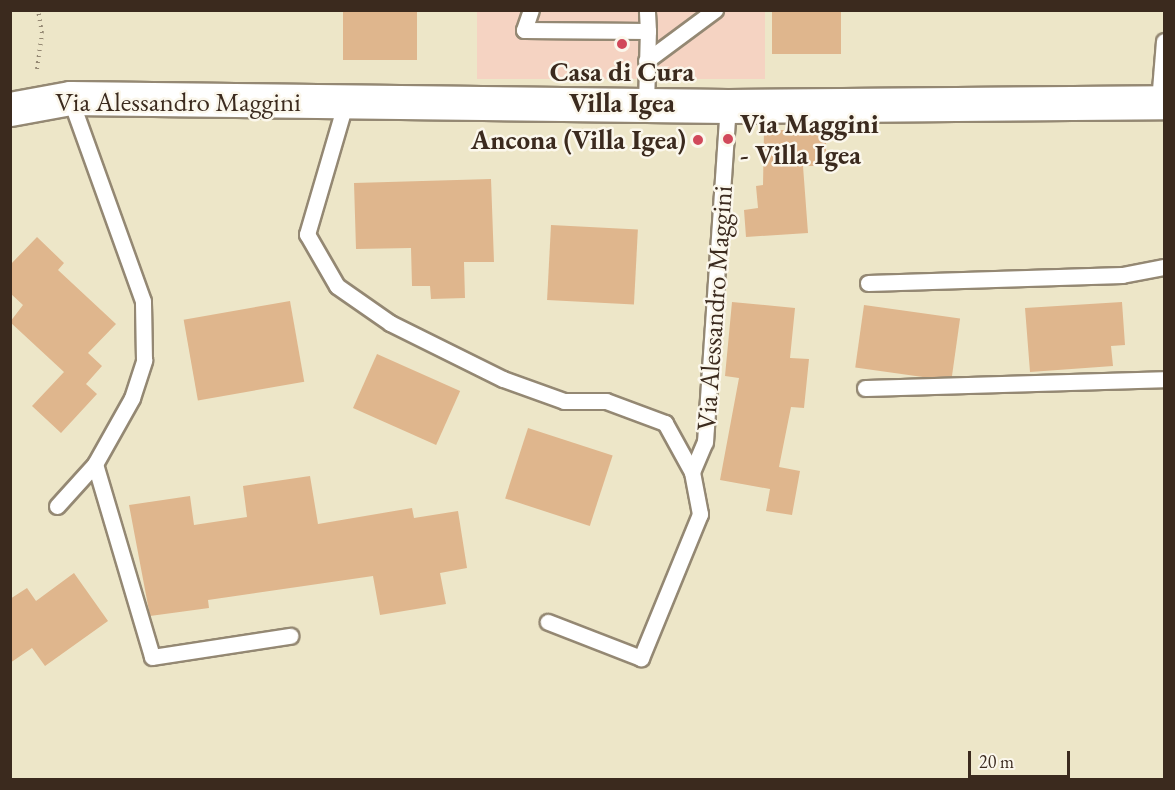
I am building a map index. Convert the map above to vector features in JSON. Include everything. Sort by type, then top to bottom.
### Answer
[{"type":"main road","name":"Via Alessandro Maggini","points":[[10,109],[57,100],[728,106],[1162,102]]},
{"type":"lane","points":[[519,10],[524,30]]},
{"type":"lane","points":[[524,30],[531,10]]},
{"type":"lane","points":[[646,105],[647,10]]},
{"type":"lane","points":[[646,61],[715,10]]},
{"type":"lane","points":[[524,30],[648,31]]},
{"type":"lane","name":"Via Alessandro Maggini","points":[[1162,102],[1164,41]]},
{"type":"lane","points":[[57,100],[143,301],[144,360],[132,398],[95,464],[57,506]]},
{"type":"lane","name":"Via Alessandro Maggini","points":[[346,101],[307,234],[337,286],[390,323],[503,379],[564,401],[606,401],[665,423],[692,472],[700,514],[641,658],[548,622]]},
{"type":"lane","name":"Via Alessandro Maggini","points":[[692,472],[705,442],[728,106]]},
{"type":"lane","points":[[868,283],[1122,274],[1164,267]]},
{"type":"lane","points":[[865,388],[1164,379]]},
{"type":"lane","points":[[95,464],[152,657],[290,636]]},
{"type":"path","points":[[38,10],[42,33],[37,70],[57,100]]},
{"type":"shaded area","name":"Casa di Cura Villa Igea","points":[[477,11],[765,11],[765,79],[477,79]]},
{"type":"building","points":[[343,10],[417,10],[417,60],[343,60]]},
{"type":"building","points":[[772,10],[841,10],[841,54],[772,54]]},
{"type":"building","points":[[764,130],[826,130],[826,166],[803,166],[808,233],[746,237],[744,210],[758,208],[756,186],[763,185]]},
{"type":"building","points":[[491,179],[494,262],[464,262],[465,298],[431,299],[430,286],[412,286],[411,248],[356,249],[354,183]]},
{"type":"building","points":[[551,225],[638,230],[634,304],[547,300]]},
{"type":"building","points":[[37,237],[64,263],[58,270],[116,324],[88,353],[102,366],[86,384],[97,394],[61,433],[32,406],[64,372],[10,322],[23,305],[10,293],[10,265]]},
{"type":"building","points":[[290,301],[304,382],[198,401],[184,320]]},
{"type":"building","points":[[732,302],[795,308],[790,358],[809,359],[804,408],[791,407],[779,467],[800,471],[792,515],[766,511],[770,489],[720,480],[739,378],[725,376]]},
{"type":"building","points":[[1122,302],[1125,345],[1111,346],[1113,366],[1030,372],[1025,308]]},
{"type":"building","points":[[864,305],[960,318],[951,381],[855,367]]},
{"type":"building","points":[[377,354],[460,391],[436,445],[353,408]]},
{"type":"building","points":[[528,428],[613,456],[590,526],[505,498]]},
{"type":"building","points":[[310,476],[318,524],[412,508],[414,518],[458,511],[467,568],[440,573],[446,604],[380,615],[373,576],[208,600],[209,608],[150,616],[129,505],[190,496],[194,525],[247,517],[243,486]]},
{"type":"building","points":[[74,573],[108,621],[45,666],[32,648],[10,663],[10,599],[27,588],[36,601]]},
{"type":"place","name":"Casa di Cura Villa Igea","points":[[622,44]]},
{"type":"place","name":"Via Maggini - Villa Igea","points":[[728,139]]},
{"type":"place","name":"Ancona (Villa Igea)","points":[[698,140]]}]
